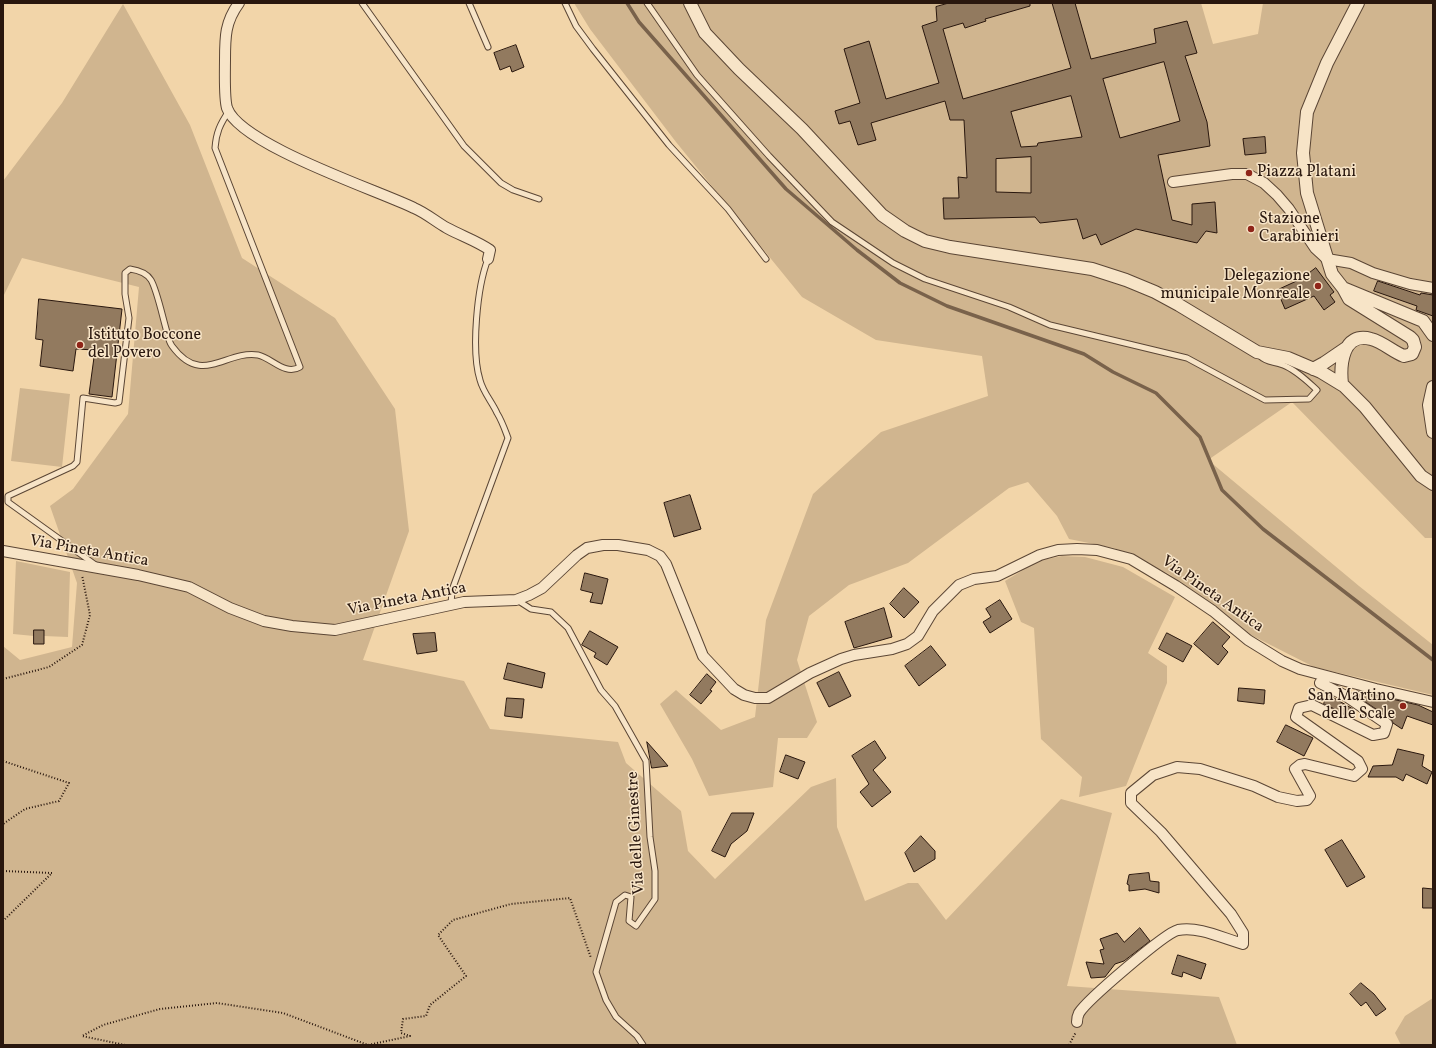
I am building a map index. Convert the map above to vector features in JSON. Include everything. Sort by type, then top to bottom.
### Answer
[{"type":"street","points":[[239,3],[230,15],[225,37],[227,108],[240,126],[274,147],[362,188],[415,208],[448,229],[475,240],[490,250],[488,259]]},
{"type":"street","points":[[690,3],[705,33],[739,69],[802,129],[882,215],[905,231],[925,241],[950,247],[1092,269],[1126,280],[1179,305],[1257,352],[1288,358],[1313,369],[1342,384],[1365,407],[1422,476],[1433,484]]},
{"type":"street","points":[[1313,369],[1324,363],[1357,339],[1371,339],[1404,356],[1412,354],[1415,347],[1413,340],[1349,299],[1344,288],[1332,274],[1307,193],[1303,153],[1307,112],[1327,63],[1358,3]]},
{"type":"street","points":[[1173,182],[1239,173],[1254,177],[1264,183],[1289,209],[1315,248],[1328,258],[1350,263],[1373,273],[1410,284],[1433,288]]},
{"type":"street","points":[[1344,288],[1423,321],[1433,335]]},
{"type":"street","points":[[1342,384],[1342,359],[1346,348]]},
{"type":"street","points":[[1433,387],[1429,405],[1433,432]]},
{"type":"street","name":"Via Pineta Antica","points":[[3,551],[80,566],[138,574],[189,587],[230,608],[264,620],[292,626],[335,630],[464,602],[516,600],[542,588],[577,555],[587,548],[603,545],[618,545],[648,550],[660,556],[666,564],[696,641],[709,664],[734,689],[744,695],[755,698],[768,698],[810,673],[841,660],[854,655],[892,649],[908,644],[918,636],[933,611],[959,586],[974,579],[997,576],[1027,560],[1058,550],[1097,550],[1131,559],[1213,610],[1248,640],[1267,652],[1300,669],[1433,702]]},
{"type":"street","points":[[1077,1022],[1079,1013],[1101,991],[1163,938],[1175,931],[1192,928],[1243,944],[1243,933],[1231,914],[1161,832],[1131,803],[1131,793],[1153,775],[1177,767],[1200,769],[1254,786],[1278,797],[1297,801],[1307,800],[1310,796],[1295,769],[1300,765],[1305,764],[1354,776],[1362,769],[1358,761],[1296,717],[1299,708],[1312,705],[1373,735],[1384,733],[1387,724],[1346,696],[1320,683],[1325,676]]},
{"type":"lane","points":[[362,3],[464,146],[502,184],[513,190],[539,199]]},
{"type":"lane","points":[[469,3],[488,48]]},
{"type":"lane","points":[[565,3],[576,26],[593,50],[669,145],[728,208],[766,259]]},
{"type":"lane","points":[[647,3],[696,75],[769,156],[832,222],[893,263],[926,279],[1009,307],[1050,325],[1187,358],[1265,400],[1309,399],[1317,390],[1304,378],[1283,365],[1265,361],[1257,352]]},
{"type":"lane","points":[[100,569],[94,562],[8,502],[8,496],[73,466],[77,462],[83,398],[115,403],[119,402],[129,318],[125,294],[125,273],[130,269],[140,270],[150,279],[171,344],[181,357],[190,362],[215,365],[234,357],[259,356],[286,369],[296,369],[300,367],[215,148],[216,134],[220,123],[229,111]]},
{"type":"lane","points":[[451,605],[452,590],[508,438],[480,381],[476,357],[476,330],[481,284],[488,259]]},
{"type":"lane","name":"Via delle Ginestre","points":[[516,600],[531,609],[552,612],[568,628],[601,690],[615,706],[646,761],[650,837],[655,871],[655,899],[636,926],[629,921],[631,897],[625,895],[616,902],[596,972]]},
{"type":"lane","points":[[596,972],[606,1000],[616,1017],[637,1036],[643,1045]]},
{"type":"path","points":[[3,679],[49,667],[82,645],[90,615],[80,566]]},
{"type":"path","points":[[3,761],[69,783],[59,801],[25,809],[3,824]]},
{"type":"path","points":[[3,871],[52,874],[3,921]]},
{"type":"path","points":[[125,1045],[82,1036],[103,1025],[160,1009],[216,1002],[283,1013],[368,1045],[410,1036],[401,1033],[404,1019],[426,1016],[430,1005],[466,976],[438,935],[453,920],[511,904],[570,898],[596,972]]},
{"type":"path","points":[[1069,1045],[1076,1034],[1077,1022]]},
{"type":"shaded area","points":[[574,3],[1201,3],[1213,44],[1258,34],[1263,3],[1433,3],[1433,538],[1425,538],[1292,402],[1208,460],[1359,586],[1433,645],[1433,695],[1314,667],[1247,633],[1169,574],[1114,548],[1069,539],[1057,516],[1028,482],[1009,488],[908,563],[849,585],[809,616],[797,660],[817,722],[807,738],[778,738],[773,787],[709,796],[692,759],[660,704],[676,690],[721,730],[755,717],[766,620],[813,494],[881,432],[988,396],[982,356],[876,340],[802,297],[676,142],[590,29]]},
{"type":"shaded area","points":[[123,4],[190,125],[242,258],[335,318],[395,409],[409,531],[363,660],[464,681],[490,729],[618,742],[626,763],[681,811],[688,851],[715,879],[811,787],[836,778],[837,827],[865,901],[908,883],[918,883],[946,920],[1061,799],[1112,813],[1067,986],[1219,997],[1237,1045],[3,1045],[3,646],[20,660],[72,647],[77,583],[50,506],[73,489],[128,414],[139,287],[22,258],[3,297],[3,181],[62,103]]},
{"type":"shaded area","points":[[20,388],[70,394],[62,467],[11,461]]},
{"type":"shaded area","points":[[1062,556],[1085,557],[1123,567],[1175,597],[1148,653],[1167,666],[1167,683],[1126,786],[1079,797],[1082,777],[1041,739],[1034,628],[1021,622],[1005,581],[1038,561]]},
{"type":"shaded area","points":[[16,561],[70,572],[68,637],[44,636],[44,644],[34,644],[34,636],[13,634]]},
{"type":"shaded area","points":[[1433,998],[1433,1045],[1401,1045],[1395,1033],[1405,1016]]},
{"type":"building","points":[[949,3],[1030,3],[1030,6],[985,19],[986,21],[965,28],[963,23],[943,29],[963,99],[1071,68],[1052,3],[1075,3],[1091,59],[1156,43],[1154,29],[1187,21],[1197,53],[1185,56],[1207,122],[1210,146],[1158,155],[1172,220],[1192,225],[1192,204],[1215,202],[1217,233],[1206,231],[1197,243],[1136,229],[1101,245],[1096,234],[1083,239],[1077,219],[1040,223],[1035,217],[944,219],[943,198],[959,198],[958,177],[967,178],[964,120],[950,120],[945,101],[871,123],[876,140],[858,145],[850,121],[839,124],[835,111],[860,103],[844,49],[869,41],[886,99],[939,83],[922,26],[937,21],[936,7]],"holes":[[[1164,62],[1180,121],[1120,138],[1103,79]],[[1071,96],[1082,137],[1038,143],[1037,146],[1021,147],[1011,112]],[[1031,157],[1031,193],[996,192],[996,159]]]},
{"type":"building","points":[[516,45],[524,67],[512,72],[510,66],[500,70],[494,53]]},
{"type":"building","points":[[1265,137],[1266,153],[1245,155],[1243,139]]},
{"type":"building","points":[[1316,268],[1334,292],[1330,295],[1335,302],[1324,310],[1314,296],[1285,309],[1277,290],[1301,279]]},
{"type":"building","points":[[1378,281],[1420,295],[1421,293],[1433,295],[1433,316],[1416,310],[1417,306],[1374,291]]},
{"type":"building","name":"Istituto Boccone del Povero","points":[[39,299],[122,309],[112,397],[89,394],[95,350],[76,349],[73,371],[40,366],[43,340],[36,339]]},
{"type":"building","points":[[690,495],[701,529],[674,537],[664,503]]},
{"type":"building","points":[[585,573],[608,579],[602,604],[590,602],[593,593],[581,590]]},
{"type":"building","points":[[904,588],[919,602],[904,618],[890,604]]},
{"type":"building","points":[[1000,600],[1012,619],[990,633],[983,622],[991,617],[986,609]]},
{"type":"building","points":[[884,608],[892,637],[854,648],[845,622]]},
{"type":"building","points":[[1213,622],[1230,637],[1222,646],[1228,652],[1218,665],[1194,644]]},
{"type":"building","points":[[34,630],[44,630],[44,644],[34,644]]},
{"type":"building","points":[[590,631],[618,647],[607,665],[594,657],[596,653],[582,645]]},
{"type":"building","points":[[435,633],[437,651],[417,654],[413,634]]},
{"type":"building","points":[[1167,633],[1192,646],[1183,662],[1159,649]]},
{"type":"building","points":[[931,646],[946,665],[919,686],[905,666]]},
{"type":"building","points":[[508,663],[545,673],[542,688],[504,679]]},
{"type":"building","points":[[839,672],[851,696],[829,707],[817,683]]},
{"type":"building","points":[[707,674],[716,682],[710,690],[712,691],[701,704],[690,695]]},
{"type":"building","points":[[1239,688],[1265,690],[1264,704],[1238,701]]},
{"type":"building","points":[[1357,691],[1418,705],[1433,712],[1433,725],[1407,716],[1402,729],[1393,723],[1391,719],[1355,695]]},
{"type":"building","points":[[1327,694],[1353,709],[1349,716],[1324,704]]},
{"type":"building","points":[[507,698],[524,699],[522,718],[505,716]]},
{"type":"building","points":[[1286,725],[1313,738],[1304,756],[1277,742]]},
{"type":"building","points":[[875,741],[886,758],[873,770],[891,792],[872,807],[860,792],[869,784],[852,756]]},
{"type":"building","points":[[647,742],[663,760],[668,766],[652,768]]},
{"type":"building","points":[[1398,749],[1424,755],[1422,766],[1432,772],[1427,784],[1406,774],[1403,781],[1396,777],[1368,777],[1373,766],[1392,765]]},
{"type":"building","points":[[786,755],[805,762],[798,779],[780,772]]},
{"type":"building","points":[[732,813],[754,813],[747,831],[731,844],[725,857],[712,851]]},
{"type":"building","points":[[921,836],[935,851],[935,859],[914,872],[905,853]]},
{"type":"building","points":[[1342,840],[1365,877],[1347,887],[1325,850]]},
{"type":"building","points":[[1149,873],[1150,881],[1159,882],[1159,893],[1145,889],[1129,891],[1129,885],[1127,884],[1129,875]]},
{"type":"building","points":[[1423,888],[1433,889],[1433,908],[1423,908]]},
{"type":"building","points":[[1140,928],[1150,941],[1124,961],[1115,964],[1105,977],[1091,978],[1086,962],[1104,964],[1100,950],[1104,949],[1100,939],[1117,933],[1124,942]]},
{"type":"building","points":[[1178,955],[1206,964],[1201,979],[1183,972],[1182,977],[1172,974]]},
{"type":"building","points":[[1361,983],[1374,994],[1386,1009],[1376,1016],[1366,1002],[1361,1006],[1350,994]]},
{"type":"waterway","points":[[627,3],[639,22],[786,189],[857,250],[900,283],[947,306],[1084,354],[1113,372],[1156,393],[1200,437],[1222,490],[1263,529],[1433,660]]},
{"type":"place","name":"Piazza Platani","points":[[1249,173]]},
{"type":"place","name":"Stazione Carabinieri","points":[[1251,229]]},
{"type":"place","name":"Delegazione municipale Monreale","points":[[1318,286]]},
{"type":"place","name":"Istituto Boccone del Povero","points":[[80,345]]},
{"type":"place","name":"San Martino delle Scale","points":[[1403,706]]}]
